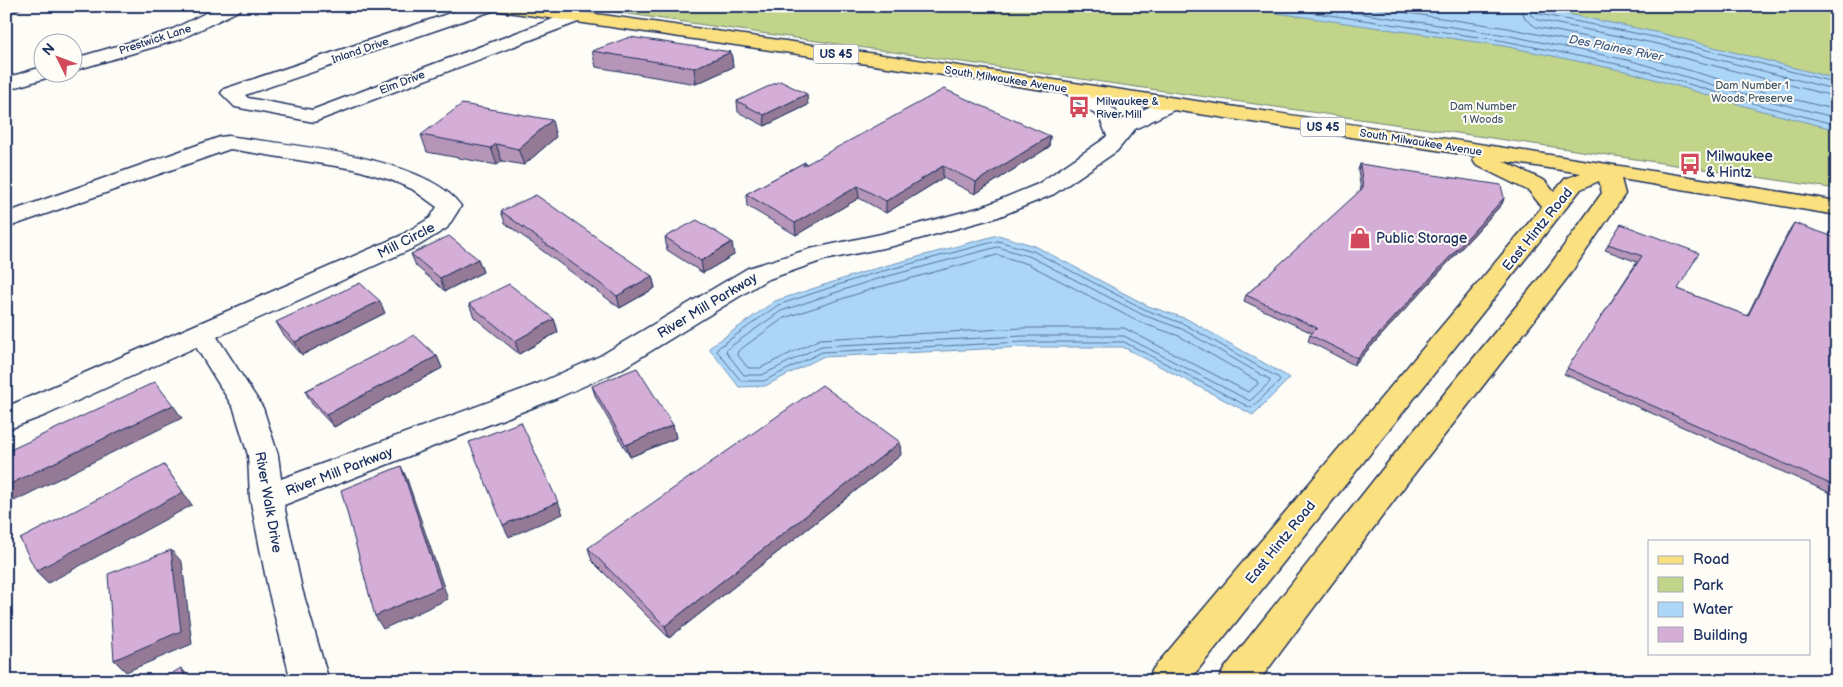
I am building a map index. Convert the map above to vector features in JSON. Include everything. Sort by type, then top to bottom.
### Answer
[{"type":"main road","name":"South Milwaukee Avenue","points":[[500,6],[572,18],[1072,89],[1607,170],[1837,208]]},
{"type":"main road","points":[[1458,148],[1537,186],[1554,207]]},
{"type":"main road","points":[[1237,681],[1348,534],[1513,326],[1561,269],[1599,211],[1614,194],[1607,170]]},
{"type":"main road","name":"East Hintz Road","points":[[1166,681],[1573,184],[1607,170]]},
{"type":"street","name":"Prestwick Lane","points":[[82,62],[175,35],[234,6]]},
{"type":"street","name":"Inland Drive","points":[[231,93],[489,6]]},
{"type":"street","name":"Elm Drive","points":[[231,93],[242,103],[314,116],[572,18]]},
{"type":"street","points":[[6,84],[32,76]]},
{"type":"street","points":[[1072,89],[1108,114],[1117,135]]},
{"type":"street","name":"River Mill Parkway","points":[[266,498],[547,391],[610,363],[757,274],[819,254],[884,241],[990,212],[1046,189],[1109,146],[1128,125],[1171,104]]},
{"type":"street","name":"Mill Circle","points":[[6,221],[228,142],[358,163],[399,175],[420,184],[441,197],[449,206],[447,216],[440,223],[409,241],[202,335],[36,408],[6,419]]},
{"type":"street","name":"River Walk Drive","points":[[202,335],[248,408],[263,455],[266,498],[285,589],[310,681]]},
{"type":"green space","name":"Dam Number 1 Woods Preserve","points":[[573,6],[1837,6],[1837,189],[1568,149]]},
{"type":"water","name":"Des Plaines River","points":[[1229,6],[1528,6],[1660,33],[1837,79],[1837,130],[1755,109],[1630,72],[1504,46]]},
{"type":"water","points":[[998,235],[1035,246],[1148,306],[1187,319],[1290,378],[1253,415],[1123,347],[1024,347],[822,357],[765,386],[739,387],[709,348],[775,301],[867,271]]},
{"type":"building","points":[[630,37],[731,52],[694,68],[592,51]]},
{"type":"building","points":[[780,81],[807,94],[764,115],[737,101]]},
{"type":"building","points":[[944,89],[1050,136],[976,182],[943,166],[886,201],[858,186],[795,223],[746,194],[805,162],[803,166]]},
{"type":"building","points":[[462,104],[552,120],[518,149],[496,144],[491,148],[421,135]]},
{"type":"building","points":[[1360,164],[1501,185],[1504,198],[1357,358],[1310,335],[1317,328],[1246,295],[1363,188]]},
{"type":"building","points":[[536,195],[652,276],[617,296],[501,211]]},
{"type":"building","points":[[697,220],[732,242],[701,261],[665,237]]},
{"type":"building","points":[[1794,223],[1837,238],[1837,487],[1567,368],[1642,256],[1608,244],[1621,224],[1699,253],[1678,289],[1748,316]]},
{"type":"building","points":[[449,236],[478,259],[440,278],[411,254]]},
{"type":"building","points":[[360,283],[380,301],[295,342],[276,322]]},
{"type":"building","points":[[509,284],[554,319],[515,341],[469,304]]},
{"type":"building","points":[[414,335],[437,356],[326,415],[305,391]]},
{"type":"building","points":[[637,368],[673,425],[626,445],[592,386]]},
{"type":"building","points":[[155,382],[173,405],[6,486],[6,452]]},
{"type":"building","points":[[822,385],[900,442],[665,626],[588,548]]},
{"type":"building","points":[[521,422],[558,502],[503,525],[469,442]]},
{"type":"building","points":[[164,465],[183,492],[36,571],[20,539]]},
{"type":"building","points":[[401,466],[441,587],[375,616],[341,490]]},
{"type":"building","points":[[171,550],[181,631],[114,660],[108,574]]},
{"type":"building","points":[[181,668],[187,681],[159,681]]},
{"type":"place","name":"Milwaukee & River Mill","points":[[1079,107]]},
{"type":"place","name":"Milwaukee & Hintz","points":[[1690,164]]},
{"type":"place","name":"Public Storage","points":[[1360,238]]},
{"type":"park label","name":"Dam Number 1 Woods","points":[[1483,112]]}]
